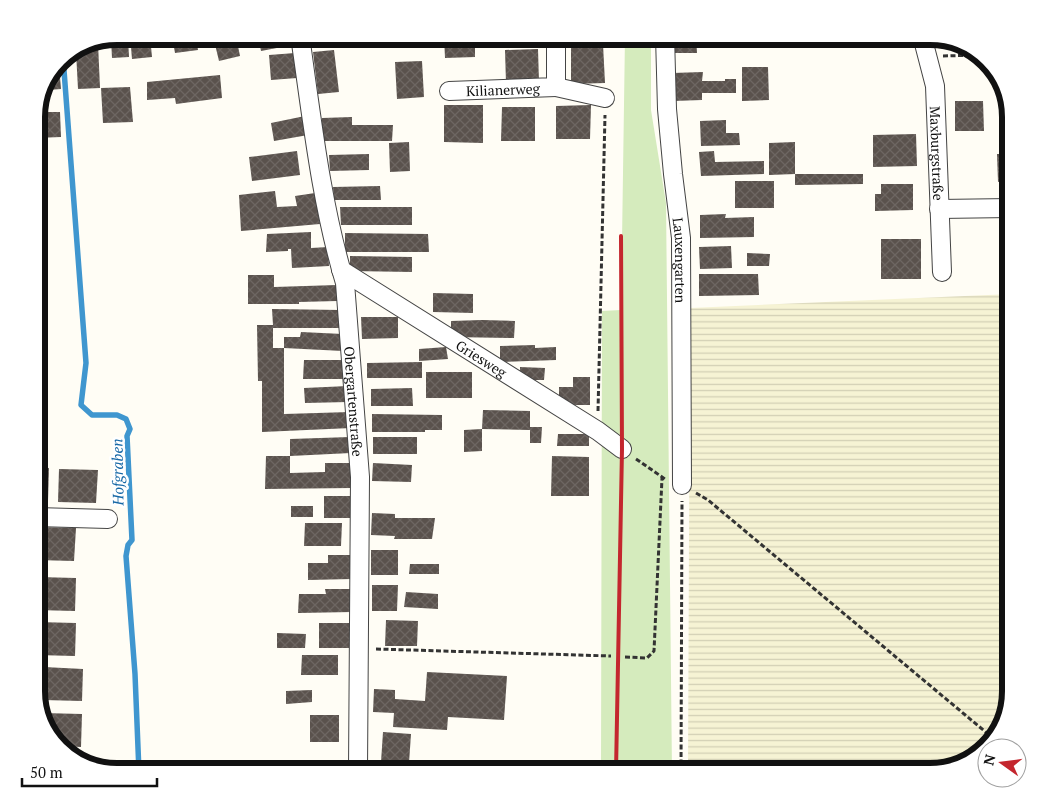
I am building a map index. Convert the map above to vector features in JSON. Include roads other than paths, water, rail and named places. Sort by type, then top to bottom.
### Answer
[{"type":"street","name":"Obergartenstraße","points":[[301,45],[320,171],[340,270],[345,283],[360,477],[358,763]]},
{"type":"street","name":"Kilianerweg","points":[[556,45],[556,88]]},
{"type":"street","name":"Lauxengarten","points":[[665,45],[667,109],[672,174],[681,238],[682,485]]},
{"type":"street","name":"Maxburgstraße","points":[[925,45],[935,86],[942,272]]},
{"type":"street","name":"Kilianerweg","points":[[449,91],[556,88],[605,98]]},
{"type":"street","points":[[939,209],[1002,208]]},
{"type":"street","name":"Griesweg","points":[[340,270],[598,431],[622,449]]},
{"type":"street","points":[[45,517],[108,519]]},
{"type":"waterway","name":"Hofgraben","points":[[64,69],[86,363],[81,405],[92,415],[117,415],[126,419],[130,429],[127,436],[132,540],[128,545],[126,556],[135,674],[139,763]]},
{"type":"railway","points":[[616,763],[622,449],[621,236]]}]
